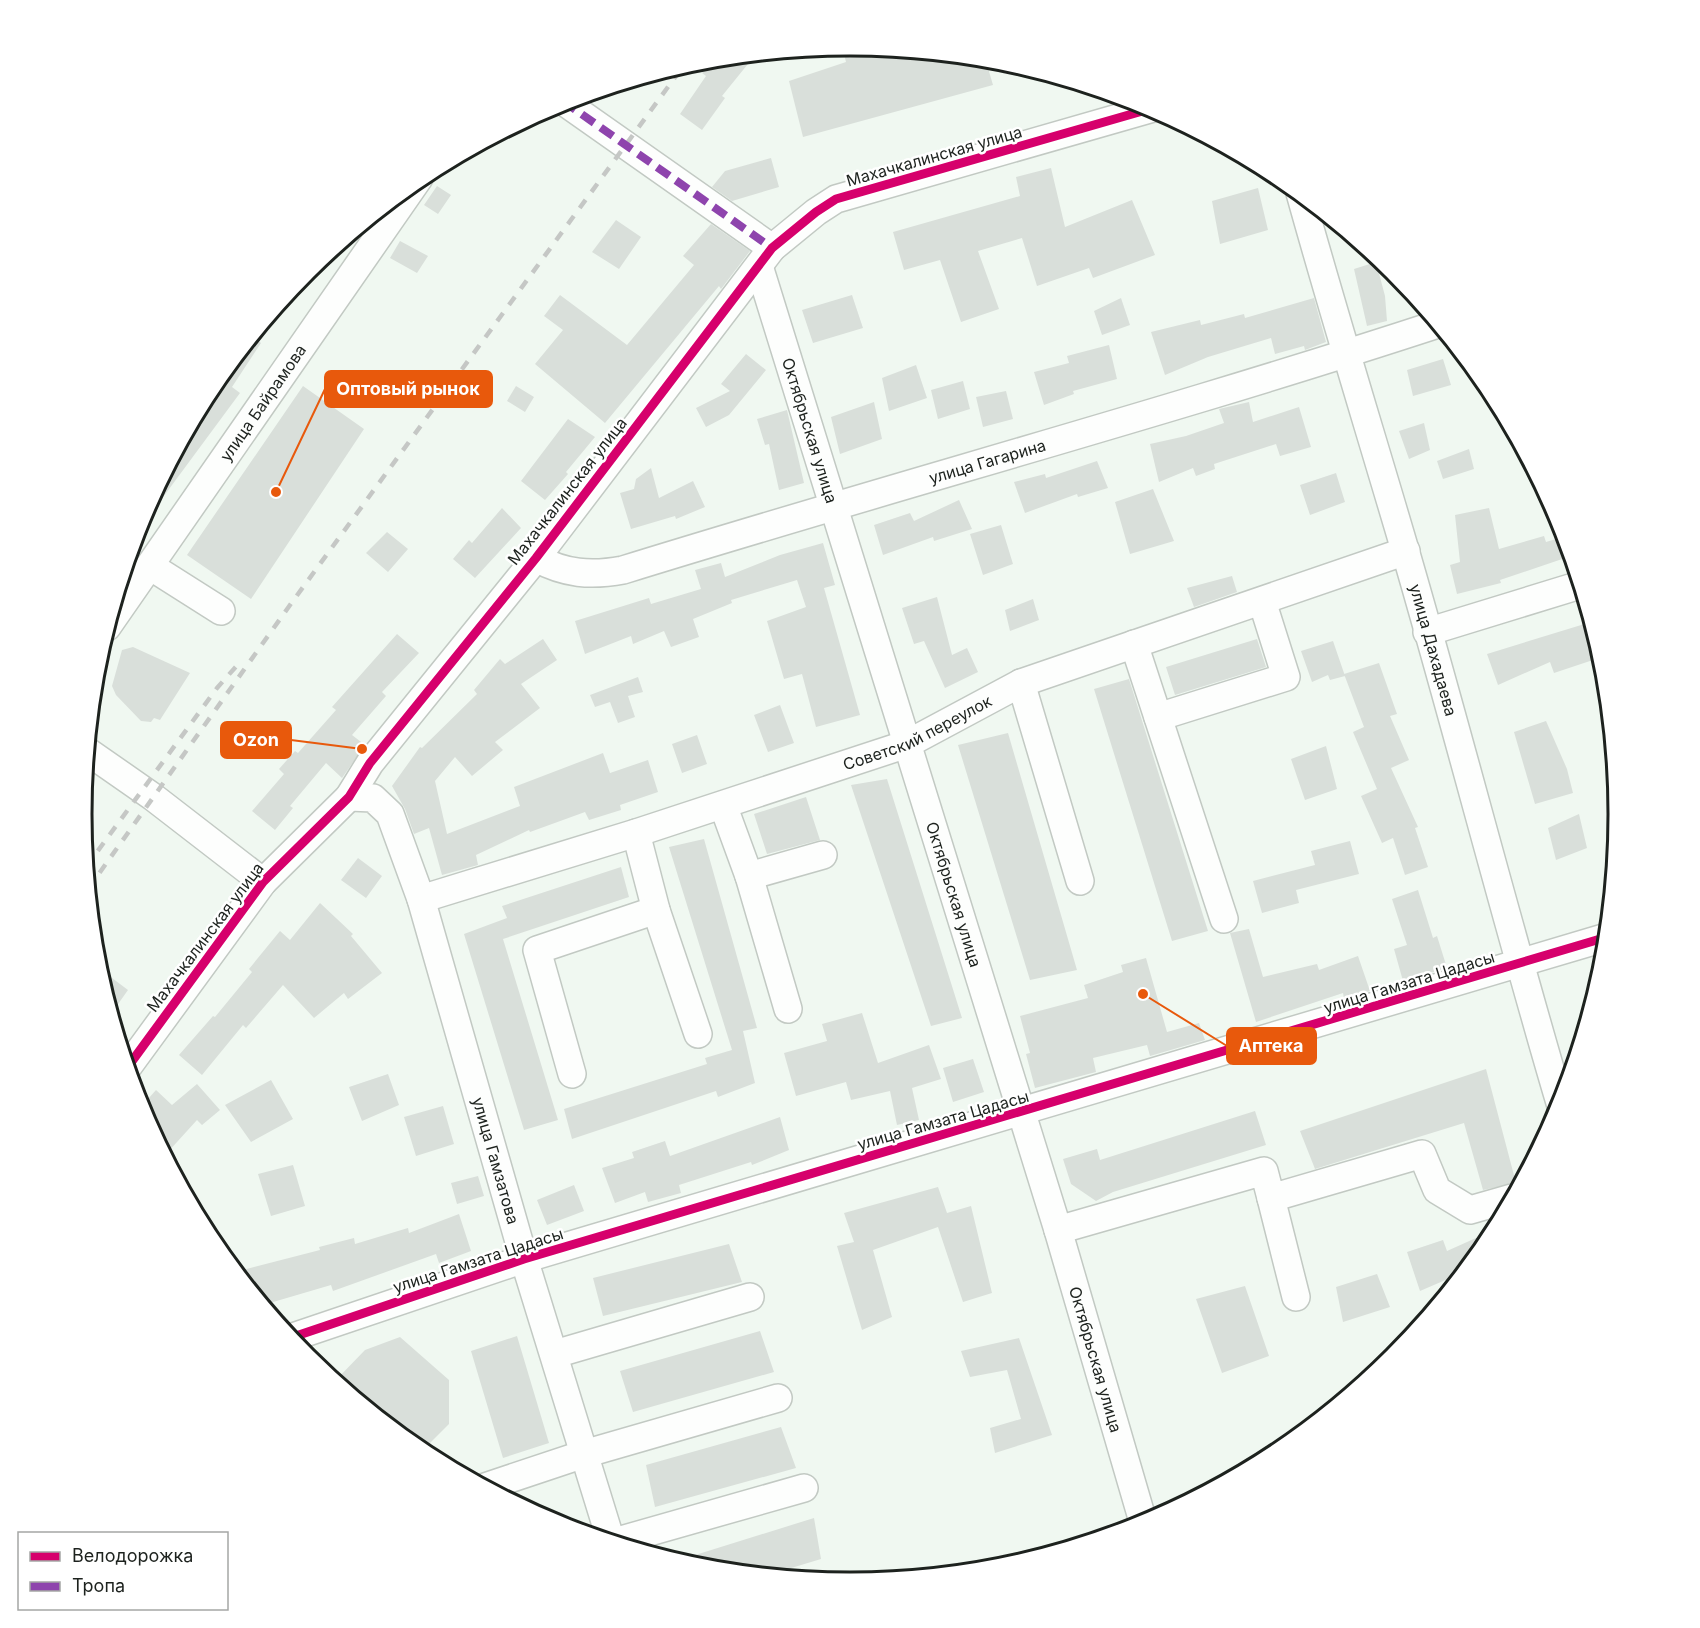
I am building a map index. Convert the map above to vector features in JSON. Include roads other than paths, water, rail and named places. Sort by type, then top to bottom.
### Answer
[{"type":"street","points":[[573,108],[766,257]]},
{"type":"street","name":"Махачкалинская улица","points":[[133,1060],[263,882],[349,797],[370,763],[536,558],[766,257],[816,212],[836,200],[1138,112]]},
{"type":"street","name":"улица Байрамова","points":[[120,609],[403,202]]},
{"type":"street","name":"улица Дахадаева","points":[[1304,206],[1345,355],[1406,551],[1519,964],[1556,1090]]},
{"type":"street","name":"Октябрьская улица","points":[[766,257],[833,504],[1058,1230],[1141,1515]]},
{"type":"street","name":"улица Гагарина","points":[[536,558],[574,573],[603,574],[833,504],[1345,355],[1431,326]]},
{"type":"street","name":"Советский переулок","points":[[421,899],[636,833],[907,744],[1020,682],[1406,551]]},
{"type":"street","points":[[150,566],[221,611]]},
{"type":"street","points":[[1427,632],[1573,587]]},
{"type":"street","points":[[1158,717],[1286,677],[1262,600]]},
{"type":"street","points":[[1134,644],[1224,919]]},
{"type":"street","points":[[1020,682],[1080,880]]},
{"type":"street","points":[[94,756],[153,797],[263,882]]},
{"type":"street","name":"улица Гамзатова","points":[[349,797],[373,798],[390,814],[421,899],[524,1259],[610,1533]]},
{"type":"street","points":[[723,804],[749,876],[788,1009]]},
{"type":"street","points":[[636,833],[656,909],[698,1034]]},
{"type":"street","points":[[749,876],[823,855]]},
{"type":"street","points":[[572,1074],[537,950],[656,909]]},
{"type":"street","name":"улица Гамзата Цадасы","points":[[300,1335],[524,1259],[1598,940]]},
{"type":"street","points":[[1271,1198],[1422,1154],[1437,1190],[1470,1210],[1502,1201]]},
{"type":"street","points":[[1058,1230],[1264,1171],[1296,1297]]},
{"type":"street","points":[[555,1354],[750,1297]]},
{"type":"street","points":[[494,1483],[584,1454],[778,1398]]},
{"type":"street","points":[[626,1538],[804,1488]]},
{"type":"railway","points":[[95,880],[290,605],[676,76]]},
{"type":"railway","points":[[93,858],[217,688],[240,662]]},
{"type":"place","name":"Оптовый рынок","points":[[276,492]]},
{"type":"place","name":"Ozon","points":[[362,749]]},
{"type":"place","name":"Аптека","points":[[1143,994]]}]
